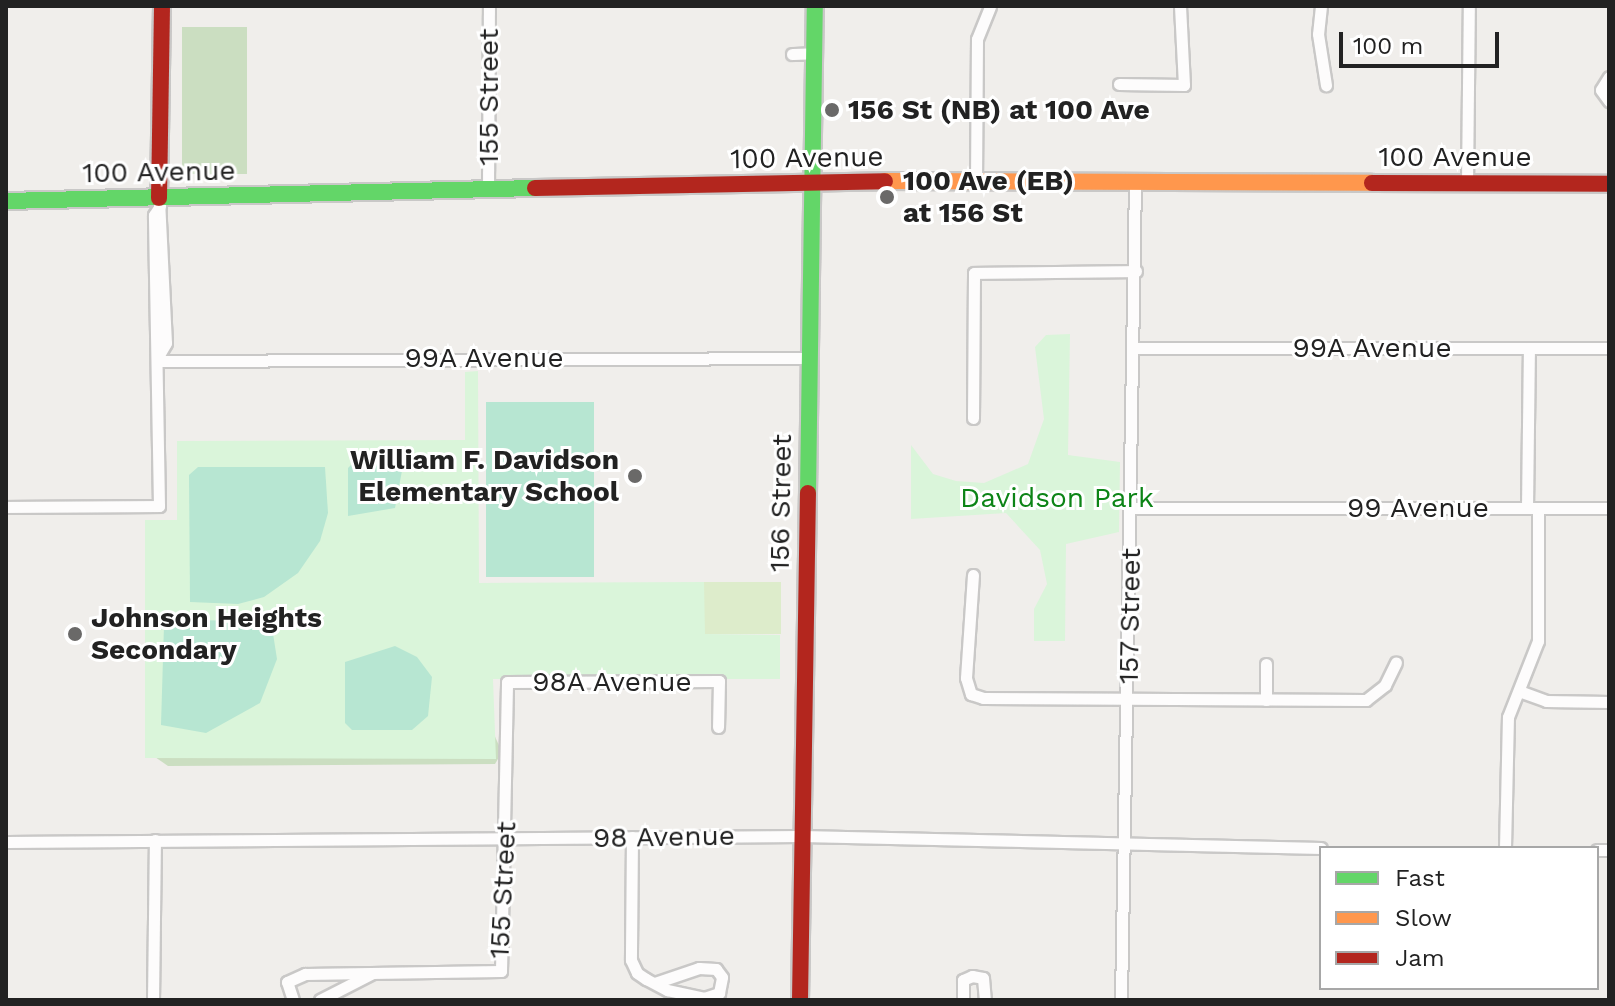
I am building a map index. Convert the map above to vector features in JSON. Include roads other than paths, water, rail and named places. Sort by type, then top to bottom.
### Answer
[{"type":"main road","points":[[159,202],[162,6]]},
{"type":"main road","name":"156 Street","points":[[800,1000],[815,6]]},
{"type":"main road","name":"100 Avenue","points":[[6,201],[159,202],[488,189],[814,182],[1609,184]]},
{"type":"street","name":"155 Street","points":[[488,189],[489,6]]},
{"type":"street","points":[[976,182],[977,39],[990,6]]},
{"type":"street","points":[[1119,84],[1184,85],[1180,6]]},
{"type":"street","points":[[1321,6],[1318,43],[1326,85]]},
{"type":"street","points":[[1467,183],[1469,6]]},
{"type":"street","points":[[792,54],[815,53]]},
{"type":"street","points":[[1609,77],[1601,90],[1609,101]]},
{"type":"street","name":"157 Street","points":[[1121,1000],[1135,348],[1135,183]]},
{"type":"street","points":[[6,507],[159,506],[159,358],[154,215],[159,202]]},
{"type":"street","points":[[973,418],[974,273],[1136,271]]},
{"type":"street","name":"99A Avenue","points":[[1135,348],[1609,348]]},
{"type":"street","points":[[1505,846],[1507,728],[1538,641],[1529,348]]},
{"type":"street","name":"99A Avenue","points":[[159,358],[809,358]]},
{"type":"street","name":"99 Avenue","points":[[1132,508],[1227,512],[1609,508]]},
{"type":"street","points":[[973,575],[965,671],[971,694],[1366,700],[1385,685],[1396,662]]},
{"type":"street","points":[[1266,664],[1266,700]]},
{"type":"street","name":"98A Avenue","points":[[507,682],[719,681],[718,727]]},
{"type":"street","name":"155 Street","points":[[293,1000],[286,990],[293,977],[501,971],[507,838],[507,682]]},
{"type":"street","points":[[1519,691],[1546,701],[1609,702]]},
{"type":"street","name":"98 Avenue","points":[[6,842],[802,836],[1124,848],[1319,848]]},
{"type":"street","points":[[632,837],[631,960],[637,973],[655,983],[704,998],[719,993],[722,977],[713,968],[699,968],[655,983]]},
{"type":"street","points":[[153,1000],[155,840]]},
{"type":"street","name":"155 Street","points":[[320,1000],[374,973]]},
{"type":"street","points":[[963,1000],[963,980],[972,976],[983,978],[985,1000]]},
{"type":"place","name":"156 St (NB) at 100 Ave","points":[[832,110]]},
{"type":"place","name":"100 Ave (EB) at 156 St","points":[[887,197]]},
{"type":"place","name":"William F. Davidson Elementary School","points":[[635,476]]},
{"type":"place","name":"Johnson Heights Secondary","points":[[75,634]]},
{"type":"park label","name":"Davidson Park","points":[[1057,498]]}]
